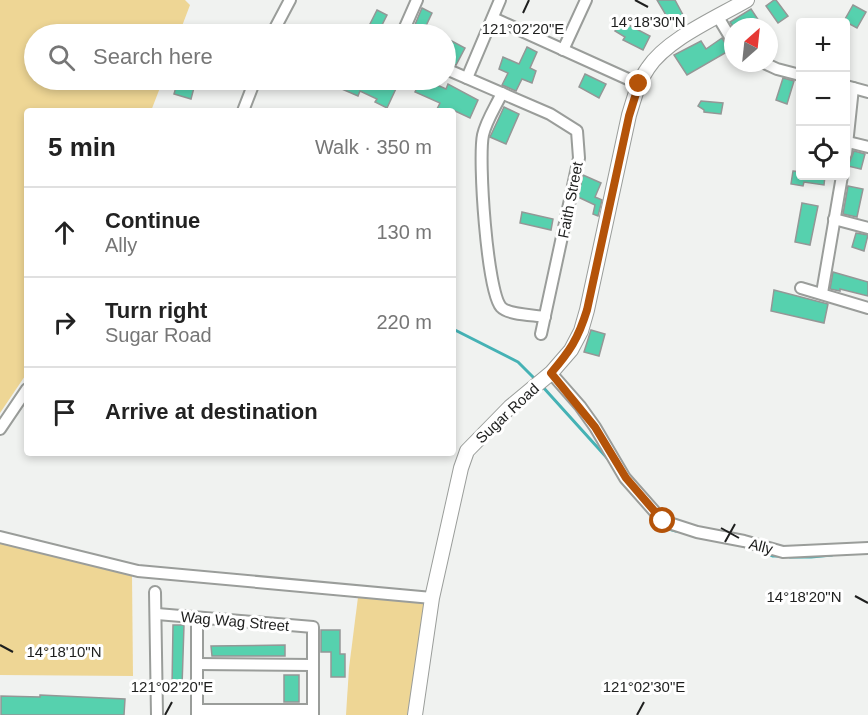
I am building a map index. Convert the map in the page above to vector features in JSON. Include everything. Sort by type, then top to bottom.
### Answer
[{"type":"main road","name":"Sugar Road","points":[[415,715],[432,598],[461,468],[467,451],[524,395],[551,373],[571,350],[581,331],[629,116],[639,84],[649,66],[663,51],[747,0]]},
{"type":"street","points":[[277,24],[290,0]]},
{"type":"street","points":[[406,24],[417,0]]},
{"type":"street","points":[[467,78],[500,0]]},
{"type":"street","points":[[563,50],[586,0]]},
{"type":"street","points":[[718,16],[724,26]]},
{"type":"street","points":[[492,18],[639,84]]},
{"type":"street","points":[[778,69],[796,74]]},
{"type":"street","name":"Faith Street","points":[[456,73],[550,114],[577,131],[579,158],[541,334]]},
{"type":"street","points":[[850,87],[868,92]]},
{"type":"street","points":[[244,108],[251,90]]},
{"type":"street","points":[[502,93],[483,134],[482,149],[482,200],[493,290],[501,308],[510,312],[545,317]]},
{"type":"street","points":[[850,142],[868,147]]},
{"type":"street","points":[[822,293],[841,180]]},
{"type":"street","points":[[834,219],[868,228]]},
{"type":"street","points":[[801,288],[868,308]]},
{"type":"street","name":"Ally","points":[[551,373],[595,427],[626,478],[663,521],[697,532],[783,552],[868,548]]},
{"type":"street","points":[[0,429],[24,393]]},
{"type":"street","points":[[0,537],[138,571],[432,598]]},
{"type":"street","points":[[155,592],[157,715]]},
{"type":"street","name":"Wag Wag Street","points":[[156,614],[312,627],[312,665]]},
{"type":"street","points":[[197,618],[197,664],[197,712],[313,713],[312,665],[197,664]]},
{"type":"shaded area","points":[[0,0],[185,0],[190,5],[183,24],[24,24],[24,90],[159,90],[152,108],[24,108],[24,377],[0,413]]},
{"type":"shaded area","points":[[0,542],[132,576],[133,676],[0,675]]},
{"type":"shaded area","points":[[358,597],[428,604],[407,715],[346,715]]},
{"type":"building","points":[[657,0],[675,0],[683,15],[670,22]]},
{"type":"building","points":[[776,0],[788,16],[778,23],[778,18],[774,18],[766,6]]},
{"type":"building","points":[[853,5],[866,12],[857,28],[850,24],[850,18],[846,18]]},
{"type":"building","points":[[422,8],[432,13],[427,24],[415,24]]},
{"type":"building","points":[[751,9],[757,18],[736,18]]},
{"type":"building","points":[[377,10],[387,15],[382,24],[370,24]]},
{"type":"building","points":[[621,21],[650,36],[643,50],[623,40],[625,37],[615,31]]},
{"type":"building","points":[[722,38],[724,41],[724,54],[687,75],[674,55],[701,41],[706,49]]},
{"type":"building","points":[[456,43],[465,48],[456,65]]},
{"type":"building","points":[[527,47],[537,52],[530,68],[536,71],[532,83],[522,79],[516,91],[502,85],[508,73],[499,69],[503,57],[519,64]]},
{"type":"building","points":[[585,74],[606,84],[599,98],[579,87]]},
{"type":"building","points":[[783,78],[794,81],[787,104],[776,100]]},
{"type":"building","points":[[456,88],[478,100],[470,118],[456,111],[456,108],[438,108],[440,103],[415,92],[416,90]]},
{"type":"building","points":[[175,90],[193,90],[191,99],[174,94]]},
{"type":"building","points":[[344,90],[395,90],[387,108],[375,102],[377,99],[360,91],[358,96]]},
{"type":"building","points":[[701,101],[723,103],[721,114],[704,112],[698,106]]},
{"type":"building","points":[[504,107],[519,114],[506,144],[490,137]]},
{"type":"building","points":[[854,151],[865,154],[861,169],[850,166]]},
{"type":"building","points":[[793,171],[796,171],[796,180],[825,180],[824,185],[804,182],[803,186],[791,184]]},
{"type":"building","points":[[583,175],[601,183],[595,197],[602,200],[598,216],[593,214],[595,205],[578,197]]},
{"type":"building","points":[[848,186],[863,189],[857,217],[843,214]]},
{"type":"building","points":[[802,203],[818,206],[810,245],[795,242]]},
{"type":"building","points":[[522,212],[553,219],[551,230],[520,223]]},
{"type":"building","points":[[856,233],[868,235],[864,251],[852,247]]},
{"type":"building","points":[[833,272],[868,282],[868,296],[840,289],[840,291],[830,289]]},
{"type":"building","points":[[774,290],[828,304],[824,323],[771,311]]},
{"type":"building","points":[[591,330],[605,334],[599,356],[584,352]]},
{"type":"building","points":[[173,625],[184,625],[182,687],[172,687]]},
{"type":"building","points":[[321,630],[340,630],[340,654],[345,654],[345,677],[331,677],[331,652],[321,652]]},
{"type":"building","points":[[285,645],[285,656],[212,656],[211,646]]},
{"type":"building","points":[[284,675],[299,675],[299,702],[284,702]]},
{"type":"building","points":[[40,695],[125,699],[124,715],[1,715],[1,696],[40,697]]},
{"type":"waterway","points":[[456,331],[518,362],[535,379]]},
{"type":"waterway","points":[[542,386],[608,459]]},
{"type":"waterway","points":[[661,524],[665,528],[676,531]]},
{"type":"waterway","points":[[761,551],[773,556],[781,556]]},
{"type":"waterway","points":[[790,557],[832,555]]},
{"type":"route","points":[[639,84],[629,116],[581,331],[571,350],[551,373],[595,427],[626,478],[663,521]]}]
